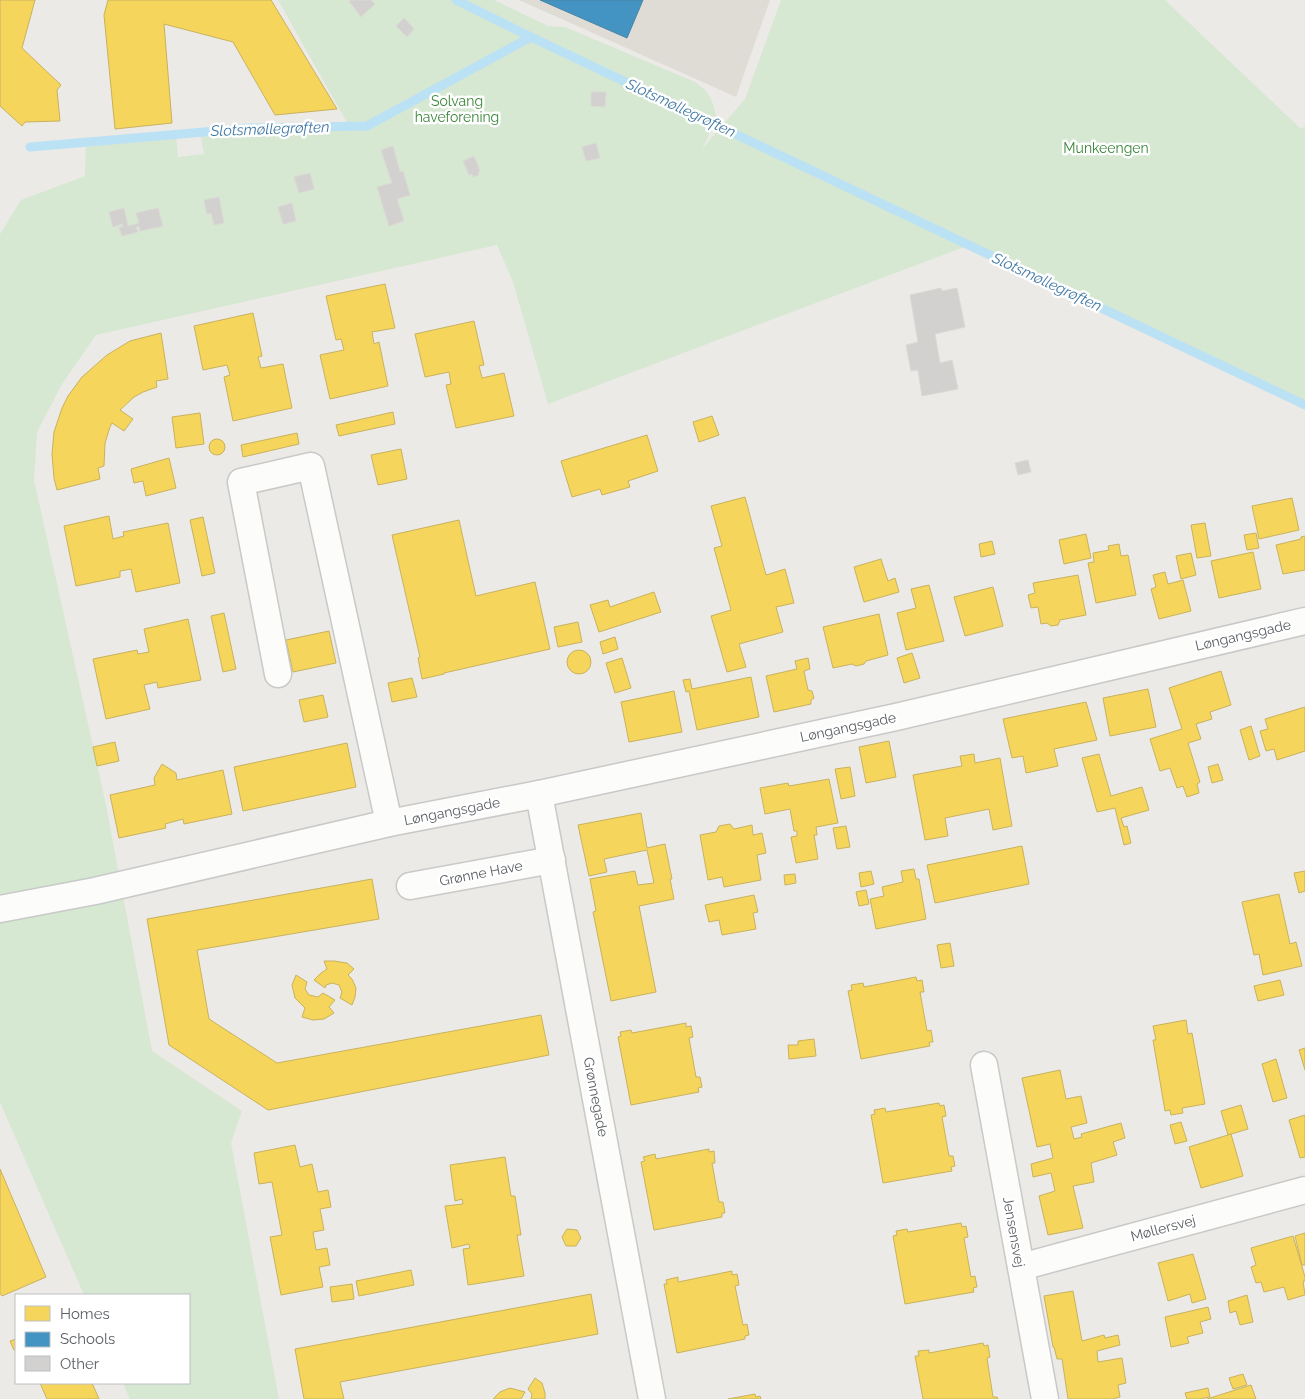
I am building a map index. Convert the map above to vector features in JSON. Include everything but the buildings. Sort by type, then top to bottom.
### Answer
[{"type":"street","name":"Løngangsgade","points":[[278,674],[242,482],[311,466],[389,823]]},
{"type":"street","name":"Løngangsgade","points":[[0,909],[95,890],[389,823],[539,794],[896,717],[1305,621]]},
{"type":"street","name":"Grønnegade","points":[[539,794],[652,1399]]},
{"type":"street","name":"Grønne Have","points":[[410,886],[552,860]]},
{"type":"street","name":"Jensensvej","points":[[984,1065],[1045,1399]]},
{"type":"street","name":"Møllersvej","points":[[1021,1267],[1305,1190]]},
{"type":"shaded area","points":[[519,0],[770,0],[736,97]]},
{"type":"green space","points":[[278,0],[494,0],[548,26],[565,27],[695,82],[710,97],[717,118],[702,149],[745,99],[781,0],[1165,0],[1301,129],[1305,126],[1305,405],[967,246],[548,404],[513,282],[497,245],[96,335],[62,384],[37,432],[34,480],[106,805],[152,1051],[242,1111],[231,1143],[279,1399],[130,1399],[123,1384],[190,1384],[190,1294],[84,1294],[0,1102],[0,234],[21,200],[85,176],[86,143],[176,134],[178,157],[204,154],[200,132],[251,128],[349,126]]},
{"type":"waterway","points":[[456,0],[531,37]]},
{"type":"waterway","name":"Slotsmøllegrøften","points":[[30,147],[251,128],[367,126],[531,37],[1305,405]]},
{"type":"park label","name":"Solvang haveforening","points":[[457,109]]},
{"type":"park label","name":"Munkeengen","points":[[1106,148]]}]
